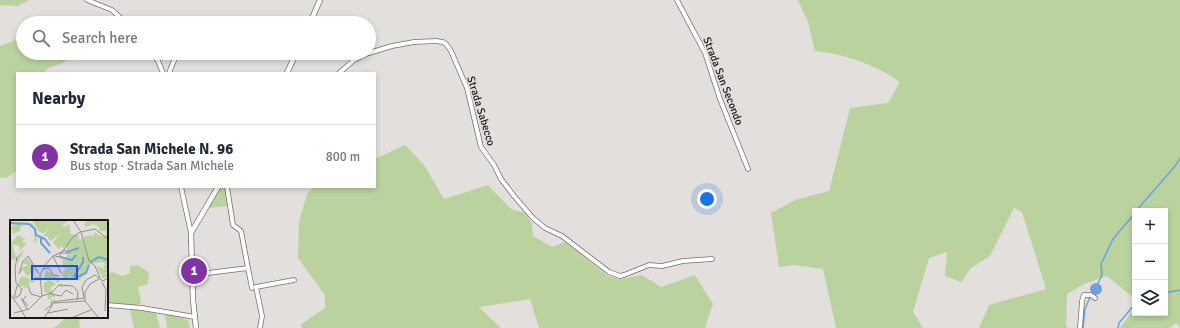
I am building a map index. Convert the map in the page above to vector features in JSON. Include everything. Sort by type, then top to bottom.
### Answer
[{"type":"street","points":[[87,0],[112,10],[118,16]]},
{"type":"street","points":[[313,16],[320,0]]},
{"type":"street","name":"Strada San Secondo","points":[[677,0],[705,53],[720,99],[748,169]]},
{"type":"street","name":"Strada Sabecco","points":[[376,51],[414,42],[436,41],[446,44],[451,51],[467,88],[481,147],[494,165],[506,187],[538,223],[562,236],[609,272],[620,276],[649,265],[665,265],[683,261],[712,259]]},
{"type":"street","points":[[157,60],[163,72]]},
{"type":"street","points":[[169,72],[174,60]]},
{"type":"street","points":[[287,72],[293,60]]},
{"type":"street","name":"Strada Sabecco","points":[[340,72],[354,60]]},
{"type":"street","points":[[181,188],[191,232],[192,275],[196,328]]},
{"type":"street","points":[[191,232],[217,188]]},
{"type":"street","points":[[227,188],[233,225],[241,231],[252,288]]},
{"type":"street","points":[[192,275],[248,268]]},
{"type":"street","points":[[260,328],[262,316],[256,287],[294,280]]},
{"type":"street","points":[[1080,328],[1082,301],[1084,295],[1091,295],[1095,298]]},
{"type":"street","points":[[108,305],[142,308],[195,318]]},
{"type":"green space","points":[[0,0],[29,0],[18,6],[0,5]]},
{"type":"green space","points":[[798,0],[1180,0],[1180,328],[1176,323],[1170,328],[1120,328],[1132,311],[1132,316],[1168,316],[1168,208],[1132,208],[1132,297],[1107,276],[1084,284],[1067,294],[1066,326],[1068,328],[979,328],[989,305],[1046,289],[1022,212],[1014,208],[990,256],[971,268],[961,282],[945,276],[947,252],[929,258],[913,312],[923,328],[836,328],[823,269],[794,265],[779,267],[771,213],[795,200],[829,191],[850,108],[888,103],[900,82],[881,70],[859,61],[826,52],[815,51],[808,22]]},
{"type":"green space","points":[[16,39],[16,60],[68,60],[48,68],[45,72],[16,72],[16,172],[8,177],[0,178],[0,46]]},
{"type":"green space","points":[[405,145],[424,165],[444,199],[488,185],[511,209],[525,213],[532,224],[533,236],[552,247],[565,242],[608,276],[621,279],[642,275],[661,287],[695,275],[713,304],[705,328],[539,328],[530,299],[479,307],[501,328],[303,328],[300,325],[325,308],[325,295],[298,258],[299,222],[307,194],[313,188],[376,188],[377,158]]},
{"type":"green space","points":[[220,188],[225,188],[228,206],[209,208]]},
{"type":"green space","points":[[136,265],[149,272],[148,284],[138,287],[141,301],[140,304],[108,304],[108,274],[112,272],[122,276],[130,273],[130,266]]},
{"type":"green space","points":[[130,309],[156,313],[160,328],[134,328]]},
{"type":"green space","points":[[165,315],[172,315],[188,320],[190,328],[167,328]]},
{"type":"green space","points":[[65,318],[81,318],[79,321],[80,328],[53,328]]},
{"type":"water","points":[[1096,283],[1100,285],[1102,289],[1100,293],[1096,295],[1092,293],[1090,289],[1092,285]]},
{"type":"waterway","points":[[1139,208],[1176,165],[1180,158]]},
{"type":"waterway","points":[[1097,285],[1102,275],[1101,264],[1113,239],[1132,217]]},
{"type":"waterway","points":[[1168,292],[1180,290]]},
{"type":"waterway","points":[[1083,328],[1085,309],[1090,297]]},
{"type":"waterway","points":[[1118,328],[1119,323],[1132,308]]},
{"type":"place","name":"Strada San Michele N. 96","points":[[194,271]]}]
